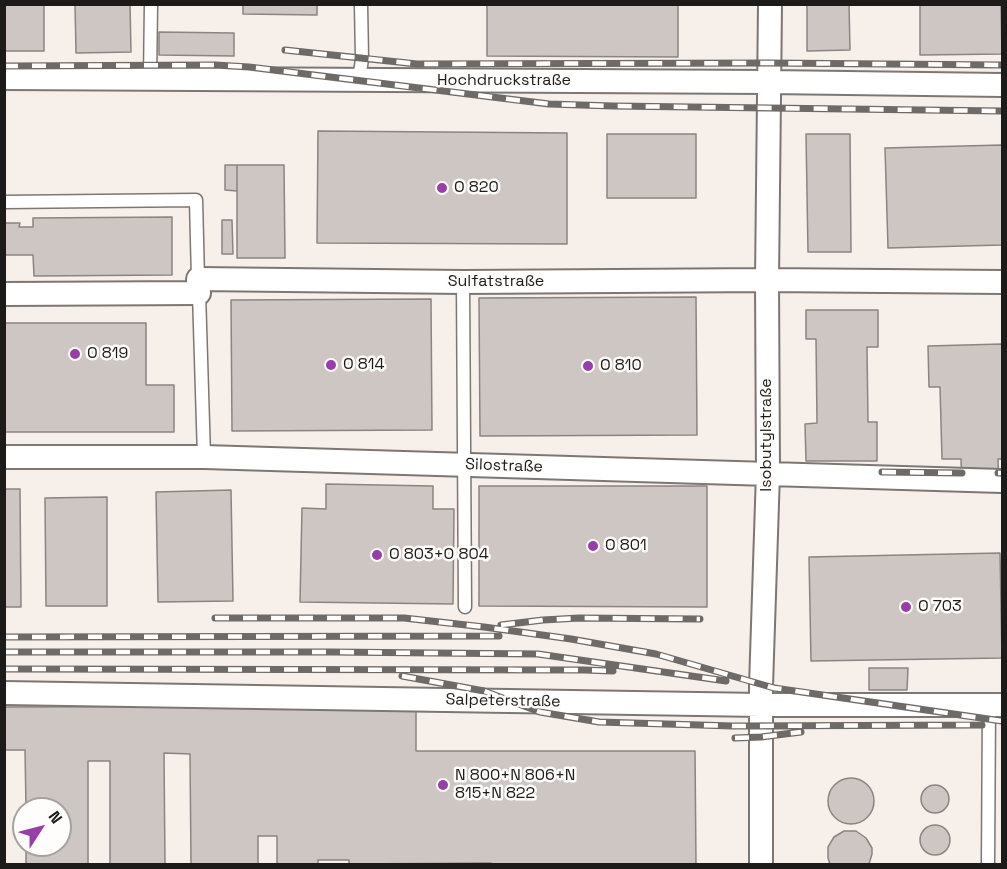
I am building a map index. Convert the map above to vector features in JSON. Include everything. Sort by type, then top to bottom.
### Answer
[{"type":"street","name":"Isobutylstraße","points":[[761,864],[761,705],[768,473],[767,280],[770,4]]},
{"type":"street","name":"Hochdruckstraße","points":[[4,78],[1002,85]]},
{"type":"street","name":"Sulfatstraße","points":[[4,294],[198,286],[463,282],[767,280],[1002,282]]},
{"type":"street","name":"Silostraße","points":[[4,457],[204,457],[1002,481]]},
{"type":"street","name":"Salpeterstraße","points":[[4,693],[761,705],[996,705]]},
{"type":"lane","points":[[150,79],[151,4]]},
{"type":"lane","points":[[359,80],[362,58],[361,4]]},
{"type":"lane","points":[[4,202],[196,200],[204,457]]},
{"type":"lane","points":[[463,282],[465,606]]},
{"type":"lane","points":[[988,864],[996,705]]},
{"type":"building","points":[[4,4],[44,4],[44,51],[4,51]]},
{"type":"building","points":[[75,4],[130,4],[131,52],[76,53]]},
{"type":"building","points":[[243,4],[317,4],[317,15],[243,14]]},
{"type":"building","points":[[487,4],[678,4],[678,57],[487,56]]},
{"type":"building","points":[[807,4],[849,4],[850,50],[807,51]]},
{"type":"building","points":[[920,4],[1001,4],[1002,54],[920,55]]},
{"type":"building","points":[[159,32],[234,33],[234,56],[159,55]]},
{"type":"building","name":"O 820","points":[[318,131],[567,133],[567,244],[317,243]]},
{"type":"building","points":[[607,134],[696,134],[696,198],[607,198]]},
{"type":"building","points":[[806,134],[850,134],[851,252],[808,252]]},
{"type":"building","points":[[1002,145],[1002,245],[888,248],[885,148]]},
{"type":"building","points":[[225,165],[237,165],[237,191],[225,190]]},
{"type":"building","points":[[237,165],[284,165],[285,258],[237,258]]},
{"type":"building","points":[[172,217],[172,275],[34,276],[33,255],[5,255],[5,223],[20,223],[19,227],[33,227],[33,218]]},
{"type":"building","points":[[222,220],[232,220],[233,254],[222,254]]},
{"type":"building","name":"O 810","points":[[696,297],[697,435],[480,436],[479,298]]},
{"type":"building","name":"O 814","points":[[431,299],[432,430],[232,431],[231,300]]},
{"type":"building","points":[[806,310],[878,310],[878,347],[867,347],[868,422],[877,422],[877,461],[806,461],[805,424],[817,423],[816,339],[806,339]]},
{"type":"building","name":"O 819","points":[[4,323],[146,323],[146,385],[174,385],[174,432],[4,432]]},
{"type":"building","points":[[1002,344],[1002,459],[998,459],[999,488],[962,490],[961,459],[942,459],[940,387],[929,387],[928,346]]},
{"type":"building","name":"O 803+O 804","points":[[326,484],[433,486],[433,509],[454,509],[453,604],[300,602],[302,508],[326,509]]},
{"type":"building","name":"O 801","points":[[479,486],[707,486],[707,607],[479,606]]},
{"type":"building","points":[[4,489],[20,489],[21,607],[4,607]]},
{"type":"building","points":[[231,490],[233,601],[158,602],[156,492]]},
{"type":"building","points":[[107,497],[107,606],[46,606],[45,498]]},
{"type":"building","name":"O 703","points":[[1000,553],[1002,658],[811,661],[809,557]]},
{"type":"building","points":[[869,668],[908,668],[907,690],[869,690]]},
{"type":"building","name":"N 800+N 806+N 815+N 822","points":[[416,706],[416,751],[695,751],[696,864],[349,864],[349,860],[318,860],[318,864],[277,864],[277,836],[258,836],[258,864],[191,864],[190,754],[164,753],[165,864],[110,864],[110,761],[88,761],[88,864],[26,864],[26,857],[72,857],[72,797],[26,797],[25,750],[5,750],[4,864],[4,707]]},
{"type":"building","points":[[851,778],[867,785],[874,801],[867,817],[851,824],[835,817],[828,801],[835,785]]},
{"type":"building","points":[[935,785],[945,789],[949,799],[945,809],[935,813],[925,809],[921,799],[925,789]]},
{"type":"building","points":[[935,825],[941,826],[949,834],[949,846],[941,854],[935,855],[929,854],[921,846],[920,840],[921,834],[929,826]]},
{"type":"building","points":[[844,831],[856,831],[866,838],[872,848],[869,864],[830,864],[828,847],[834,837]]},
{"type":"railway","points":[[285,50],[417,64],[1002,65]]},
{"type":"railway","points":[[4,66],[215,65],[249,67],[549,104],[1002,111]]},
{"type":"railway","points":[[882,472],[962,473]]},
{"type":"railway","points":[[215,618],[404,618],[484,627],[656,654],[774,688],[1002,721]]},
{"type":"railway","points":[[501,625],[579,618],[700,619]]},
{"type":"railway","points":[[4,637],[499,636]]},
{"type":"railway","points":[[4,652],[538,654],[726,681]]},
{"type":"railway","points":[[4,669],[613,671]]},
{"type":"railway","points":[[402,676],[484,691],[540,712],[599,722],[733,726],[982,725]]},
{"type":"railway","points":[[735,738],[801,732]]},
{"type":"place","name":"O 820","points":[[442,188]]},
{"type":"place","name":"O 819","points":[[75,354]]},
{"type":"place","name":"O 814","points":[[331,365]]},
{"type":"place","name":"O 810","points":[[588,366]]},
{"type":"place","name":"O 801","points":[[593,546]]},
{"type":"place","name":"O 803+O 804","points":[[377,555]]},
{"type":"place","name":"O 703","points":[[906,607]]},
{"type":"place","name":"N 800+N 806+N 815+N 822","points":[[443,785]]}]
